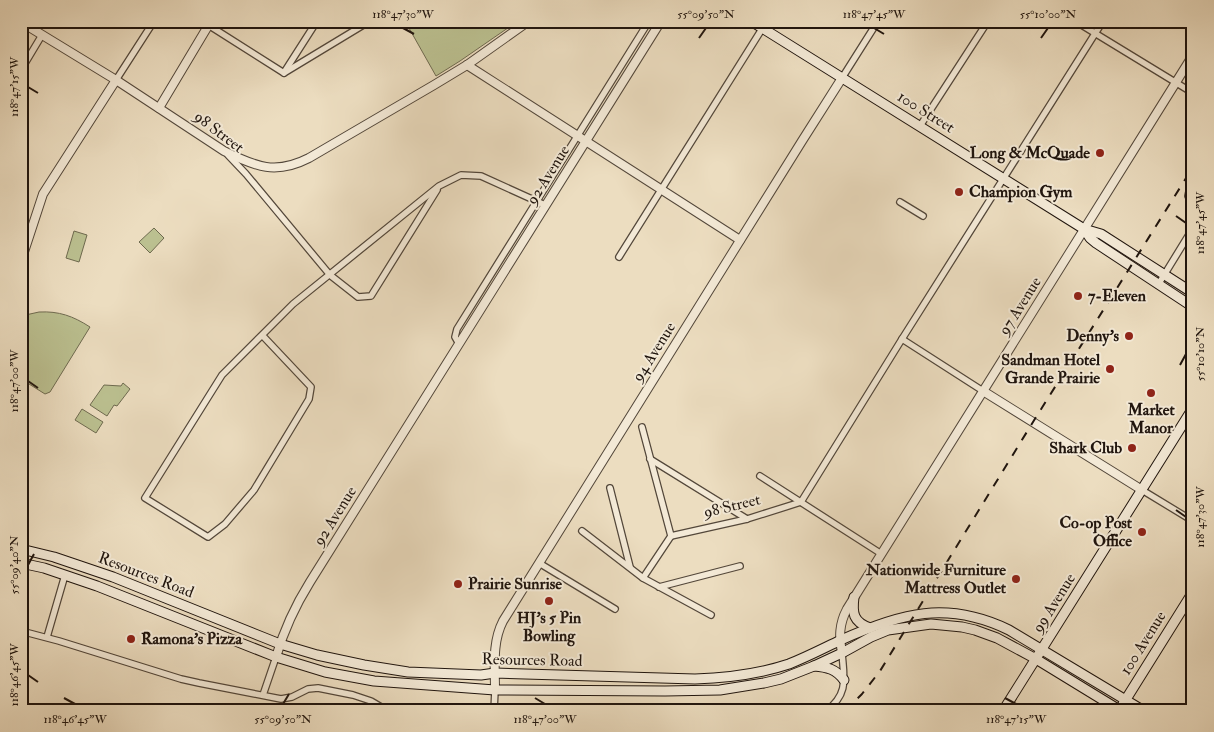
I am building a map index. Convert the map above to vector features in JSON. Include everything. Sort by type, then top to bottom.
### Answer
[{"type":"main road","name":"100 Street","points":[[751,21],[765,25],[842,78],[1084,229],[1100,234],[1193,292]]},
{"type":"main road","name":"100 Street","points":[[1084,229],[1096,244],[1193,307]]},
{"type":"main road","name":"99 Avenue","points":[[1003,711],[1193,408]]},
{"type":"main road","name":"Resources Road","points":[[21,549],[54,557],[113,577],[280,644],[317,655],[408,672],[481,675],[495,673],[695,679],[728,678],[800,660],[870,628],[915,614],[933,613],[956,613],[979,617],[1009,630],[1042,649]]},
{"type":"main road","name":"Resources Road","points":[[21,563],[44,568],[97,586],[276,657],[325,672],[374,681],[495,690],[720,690],[764,683],[791,675],[814,666],[888,630],[931,624],[975,630],[996,638],[1036,659]]},
{"type":"main road","name":"100 Avenue","points":[[1120,710],[1193,592]]},
{"type":"main road","points":[[854,597],[853,609],[856,619],[870,628]]},
{"type":"main road","points":[[1042,649],[1144,711]]},
{"type":"main road","points":[[1036,659],[1120,710]]},
{"type":"main road","points":[[814,666],[835,670],[844,680]]},
{"type":"street","points":[[21,261],[25,237],[44,194],[154,21]]},
{"type":"street","points":[[284,73],[317,21]]},
{"type":"street","points":[[224,151],[242,160],[265,167],[288,166],[298,163],[467,65],[529,21]]},
{"type":"street","name":"92 Avenue","points":[[459,344],[455,336],[457,329],[649,21]]},
{"type":"street","name":"92 Avenue","points":[[276,657],[294,609],[302,594],[661,21]]},
{"type":"street","name":"94 Avenue","points":[[494,711],[496,641],[502,621],[878,21]]},
{"type":"street","points":[[920,126],[988,21]]},
{"type":"street","points":[[1075,21],[1193,93]]},
{"type":"street","points":[[801,502],[1103,21]]},
{"type":"street","name":"98 Street","points":[[21,22],[116,80],[224,151],[246,174],[330,275],[358,297],[371,296],[439,186]]},
{"type":"street","points":[[284,73],[365,22]]},
{"type":"street","points":[[159,108],[207,23],[284,73]]},
{"type":"street","points":[[619,257],[765,25]]},
{"type":"street","points":[[21,70],[42,35]]},
{"type":"street","name":"97 Avenue","points":[[842,653],[840,641],[841,620],[846,609],[1193,55]]},
{"type":"street","points":[[467,65],[740,240]]},
{"type":"street","points":[[262,335],[311,387],[310,399],[254,490],[225,524],[208,537],[145,498],[222,375],[262,335],[293,304],[439,186],[461,175],[481,176],[545,205]]},
{"type":"street","points":[[1193,183],[1188,196],[1193,206]]},
{"type":"street","points":[[900,202],[923,216]]},
{"type":"street","points":[[1158,285],[1193,228]]},
{"type":"street","points":[[902,339],[1193,521]]},
{"type":"street","points":[[642,427],[671,536],[643,578]]},
{"type":"street","points":[[650,459],[747,519]]},
{"type":"street","name":"98 Street","points":[[760,476],[880,554]]},
{"type":"street","points":[[610,488],[630,567]]},
{"type":"street","name":"98 Street","points":[[671,536],[747,519],[801,502]]},
{"type":"street","points":[[582,531],[643,578],[711,615]]},
{"type":"street","points":[[539,563],[615,610]]},
{"type":"street","points":[[659,586],[740,566]]},
{"type":"street","points":[[47,637],[65,575]]},
{"type":"street","points":[[21,631],[47,637],[198,683],[281,699],[308,689],[318,688],[353,695],[371,701],[388,711]]},
{"type":"street","points":[[826,711],[841,695],[844,687],[842,653]]},
{"type":"street","points":[[263,695],[276,657]]},
{"type":"green space","points":[[405,21],[518,21],[436,76]]},
{"type":"green space","points":[[154,228],[164,238],[150,253],[139,242]]},
{"type":"green space","points":[[74,231],[87,235],[79,262],[66,258]]},
{"type":"green space","points":[[39,312],[53,312],[66,315],[90,327],[50,392],[45,394],[21,379],[21,316]]},
{"type":"green space","points":[[123,383],[130,389],[117,406],[114,405],[107,416],[90,405],[104,385],[121,386]]},
{"type":"green space","points":[[82,409],[103,422],[96,433],[75,420]]},
{"type":"railway","points":[[845,711],[862,694],[880,671],[1193,167]]},
{"type":"place","name":"Long & McQuade","points":[[1100,153]]},
{"type":"place","name":"Champion Gym","points":[[959,192]]},
{"type":"place","name":"7-Eleven","points":[[1078,296]]},
{"type":"place","name":"Denny's","points":[[1129,336]]},
{"type":"place","name":"Sandman Hotel Grande Prairie","points":[[1110,369]]},
{"type":"place","name":"Market Manor","points":[[1151,393]]},
{"type":"place","name":"Shark Club","points":[[1132,448]]},
{"type":"place","name":"Co-op Post Office","points":[[1142,532]]},
{"type":"place","name":"Nationwide Furniture Mattress Outlet","points":[[1016,579]]},
{"type":"place","name":"Prairie Sunrise","points":[[458,584]]},
{"type":"place","name":"HJ's 5 Pin Bowling","points":[[549,601]]},
{"type":"place","name":"Ramona's Pizza","points":[[131,639]]}]
